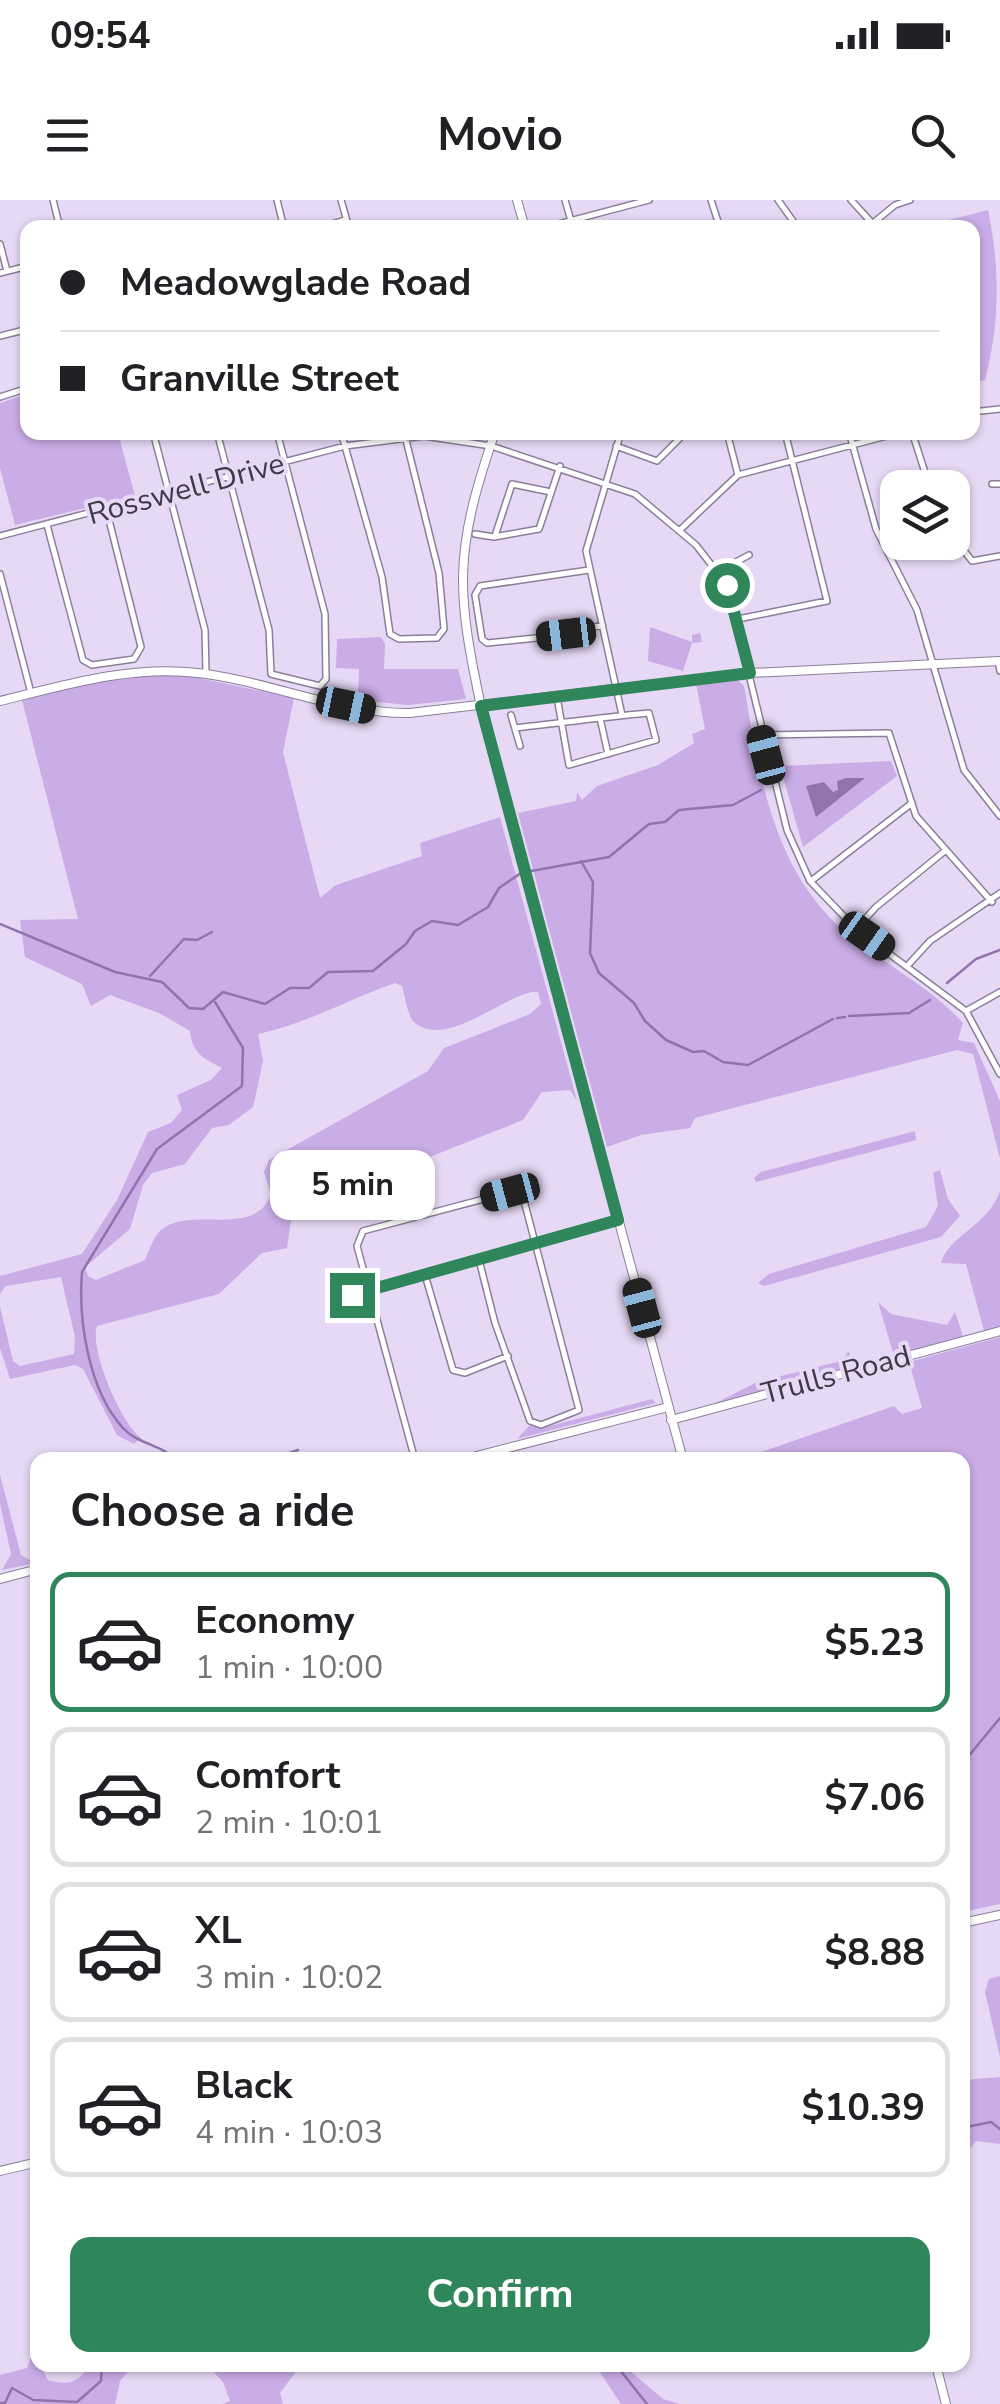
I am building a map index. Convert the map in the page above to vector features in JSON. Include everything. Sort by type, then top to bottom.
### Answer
[{"type":"street","points":[[574,220],[649,200]]},
{"type":"street","points":[[876,220],[895,205],[910,200]]},
{"type":"street","points":[[0,244],[4,272]]},
{"type":"street","points":[[155,440],[205,630],[206,674]]},
{"type":"street","points":[[218,440],[270,630],[271,674],[320,686],[326,679],[325,614],[278,440]]},
{"type":"street","points":[[343,440],[382,577],[390,634],[399,638],[437,638],[444,630],[439,574],[406,440]]},
{"type":"street","name":"Rosswell Drive","points":[[0,536],[378,440]]},
{"type":"street","name":"Rosswell Drive","points":[[464,440],[560,466],[636,494],[680,530],[719,571]]},
{"type":"street","points":[[493,440],[465,532],[460,580],[463,624],[481,706],[680,1452]]},
{"type":"street","points":[[618,440],[586,543],[622,716]]},
{"type":"street","points":[[616,446],[651,462],[677,440]]},
{"type":"street","points":[[730,440],[738,475]]},
{"type":"street","points":[[738,619],[827,601],[786,440]]},
{"type":"street","points":[[850,440],[876,529],[917,610],[964,770],[1000,816]]},
{"type":"street","points":[[680,530],[738,475],[873,440]]},
{"type":"street","points":[[915,440],[924,470]]},
{"type":"street","points":[[475,534],[494,536],[539,529],[560,466]]},
{"type":"street","points":[[494,536],[509,485],[517,482],[551,492]]},
{"type":"street","points":[[47,525],[84,660],[92,664],[134,658],[141,647],[106,511]]},
{"type":"street","points":[[749,555],[719,571],[738,619],[761,735],[786,830],[810,881],[856,929],[966,1011],[1000,1074]]},
{"type":"street","points":[[970,558],[1000,556]]},
{"type":"street","points":[[589,570],[480,586],[476,595],[482,639],[487,643],[506,642],[602,625]]},
{"type":"street","points":[[0,574],[31,693]]},
{"type":"street","points":[[0,700],[117,674],[206,674],[389,713],[481,706],[750,673],[999,661],[1000,672]]},
{"type":"street","points":[[515,728],[560,723],[600,718],[650,713],[656,740],[570,765],[560,723],[557,696]]},
{"type":"street","points":[[511,715],[520,746]]},
{"type":"street","points":[[600,718],[608,754]]},
{"type":"street","points":[[761,735],[888,732],[916,816],[992,902]]},
{"type":"street","points":[[810,881],[912,803]]},
{"type":"street","points":[[856,929],[876,907],[946,850]]},
{"type":"street","points":[[908,965],[930,941],[1000,893]]},
{"type":"street","points":[[966,1011],[1000,992]]},
{"type":"street","points":[[413,1452],[357,1241],[363,1230],[517,1191],[525,1198],[580,1403],[576,1414],[541,1425],[530,1420],[479,1260]]},
{"type":"street","points":[[352,1295],[618,1220]]},
{"type":"street","points":[[424,1275],[453,1370],[465,1373],[508,1356]]},
{"type":"street","name":"Trulls Road","points":[[671,1420],[1000,1331]]},
{"type":"street","points":[[492,1452],[668,1406]]},
{"type":"street","points":[[0,1579],[30,1571]]},
{"type":"street","points":[[970,1921],[1000,1915]]},
{"type":"street","points":[[0,2171],[30,2164]]},
{"type":"street","points":[[938,2372],[946,2404]]},
{"type":"shaded area","points":[[988,210],[995,253],[996,316],[985,380],[980,381],[980,220],[949,220]]},
{"type":"shaded area","points":[[20,396],[20,440],[120,440],[135,496],[15,525],[0,468],[0,403]]},
{"type":"shaded area","points":[[650,627],[692,642],[692,635],[700,633],[702,642],[692,643],[683,671],[648,661]]},
{"type":"shaded area","points":[[381,637],[385,644],[384,669],[458,669],[466,699],[408,705],[358,700],[359,669],[336,668],[337,639]]},
{"type":"shaded area","points":[[153,675],[189,676],[294,698],[283,752],[320,898],[336,885],[422,856],[420,843],[500,817],[577,1101],[570,1090],[542,1092],[523,1120],[389,1173],[381,1196],[373,1198],[353,1186],[292,1214],[287,1248],[262,1253],[219,1294],[97,1326],[98,1351],[108,1385],[125,1418],[141,1438],[134,1444],[117,1435],[83,1369],[75,1365],[10,1379],[0,1348],[0,1306],[13,1361],[20,1366],[74,1354],[75,1337],[61,1277],[6,1286],[0,1294],[0,1276],[82,1254],[117,1200],[148,1132],[171,1123],[182,1110],[177,1095],[211,1080],[222,1068],[200,1054],[190,1031],[159,1013],[110,995],[91,1006],[82,984],[25,957],[20,920],[78,919],[22,700],[102,681]],"holes":[[[395,983],[402,986],[412,1020],[428,1029],[458,1026],[532,992],[538,992],[541,1004],[530,1014],[444,1048],[428,1071],[269,1160],[264,1172],[271,1194],[263,1208],[237,1219],[173,1224],[160,1231],[145,1260],[96,1280],[88,1276],[85,1267],[130,1229],[143,1185],[152,1173],[185,1164],[212,1128],[229,1125],[253,1107],[263,1061],[258,1034]]]},
{"type":"shaded area","points":[[736,678],[744,686],[764,788],[787,853],[823,910],[862,945],[937,998],[963,1023],[958,1040],[974,1043],[1000,1101],[1000,1158],[973,1054],[957,1050],[695,1118],[690,1128],[641,1135],[607,1147],[518,813],[576,801],[577,792],[582,800],[597,786],[658,765],[694,743],[692,734],[705,729],[696,684]]},
{"type":"shaded area","points":[[891,761],[897,776],[803,847],[780,766]]},
{"type":"shaded area","points":[[865,778],[816,817],[806,786],[824,782],[833,792],[838,790],[837,781]]},
{"type":"shaded area","points":[[915,1131],[916,1140],[756,1182],[754,1178],[761,1172]]},
{"type":"shaded area","points":[[940,1170],[948,1199],[960,1216],[941,1237],[764,1286],[758,1283],[769,1274],[926,1227],[938,1206],[933,1173]]},
{"type":"shaded area","points":[[1000,1191],[1000,1326],[984,1331],[966,1264],[941,1263],[952,1245],[987,1213]]},
{"type":"shaded area","points":[[878,1302],[891,1314],[947,1325],[955,1312],[963,1336],[894,1356]]},
{"type":"shaded area","points":[[1000,1337],[1000,1904],[970,1910],[970,1452],[761,1452],[894,1406],[902,1414],[922,1408],[909,1362]]},
{"type":"shaded area","points":[[849,1351],[852,1366],[710,1406],[757,1382],[841,1361]]},
{"type":"shaded area","points":[[652,1399],[656,1403],[517,1439],[529,1426],[546,1427]]},
{"type":"shaded area","points":[[0,1475],[21,1555],[30,1564],[2,1570],[11,1554],[0,1504]]},
{"type":"shaded area","points":[[1000,1976],[1000,2057],[985,1992],[989,1979]]},
{"type":"shaded area","points":[[1000,2077],[1000,2144],[976,2141],[970,2149],[970,2079]]},
{"type":"shaded area","points":[[30,2360],[30,2372],[44,2372],[48,2380],[61,2383],[72,2382],[84,2372],[128,2372],[120,2381],[115,2404],[0,2404],[0,2375],[27,2368]]},
{"type":"shaded area","points":[[214,2372],[296,2372],[280,2393],[283,2404],[223,2404],[230,2401],[223,2382]]},
{"type":"shaded area","points":[[600,2372],[631,2372],[663,2399],[680,2404],[621,2404]]},
{"type":"waterway","points":[[531,871],[609,857],[649,824],[665,822],[679,810],[733,805],[761,790]]},
{"type":"waterway","points":[[581,861],[593,882],[590,953],[599,973],[634,1003],[645,1021],[666,1040],[693,1052],[704,1051],[723,1062],[748,1065],[833,1019]]},
{"type":"waterway","points":[[0,924],[115,972],[162,982],[189,1008],[203,1009],[223,992],[265,1004],[290,988],[309,988],[328,972],[373,971],[406,944],[415,931],[432,921],[458,925],[488,907],[499,888],[521,873]]},
{"type":"waterway","points":[[150,976],[184,939],[197,940],[212,932]]},
{"type":"waterway","points":[[947,983],[976,959],[1000,950]]},
{"type":"waterway","points":[[849,1016],[909,1013],[930,1000]]},
{"type":"waterway","points":[[166,1452],[123,1428],[102,1395],[84,1333],[82,1272],[157,1149],[242,1086],[243,1048],[215,1002]]},
{"type":"waterway","points":[[837,1018],[845,1017]]},
{"type":"waterway","points":[[292,1452],[298,1450]]},
{"type":"waterway","points":[[970,1754],[1000,1718]]},
{"type":"waterway","points":[[970,2126],[991,2122],[1000,2129]]},
{"type":"waterway","points":[[0,2403],[5,2403],[12,2388],[33,2400],[77,2402],[101,2381],[102,2372]]},
{"type":"waterway","points":[[622,2372],[647,2404]]},
{"type":"route","points":[[352,1295],[618,1220],[481,706],[750,673],[727,585]]}]
